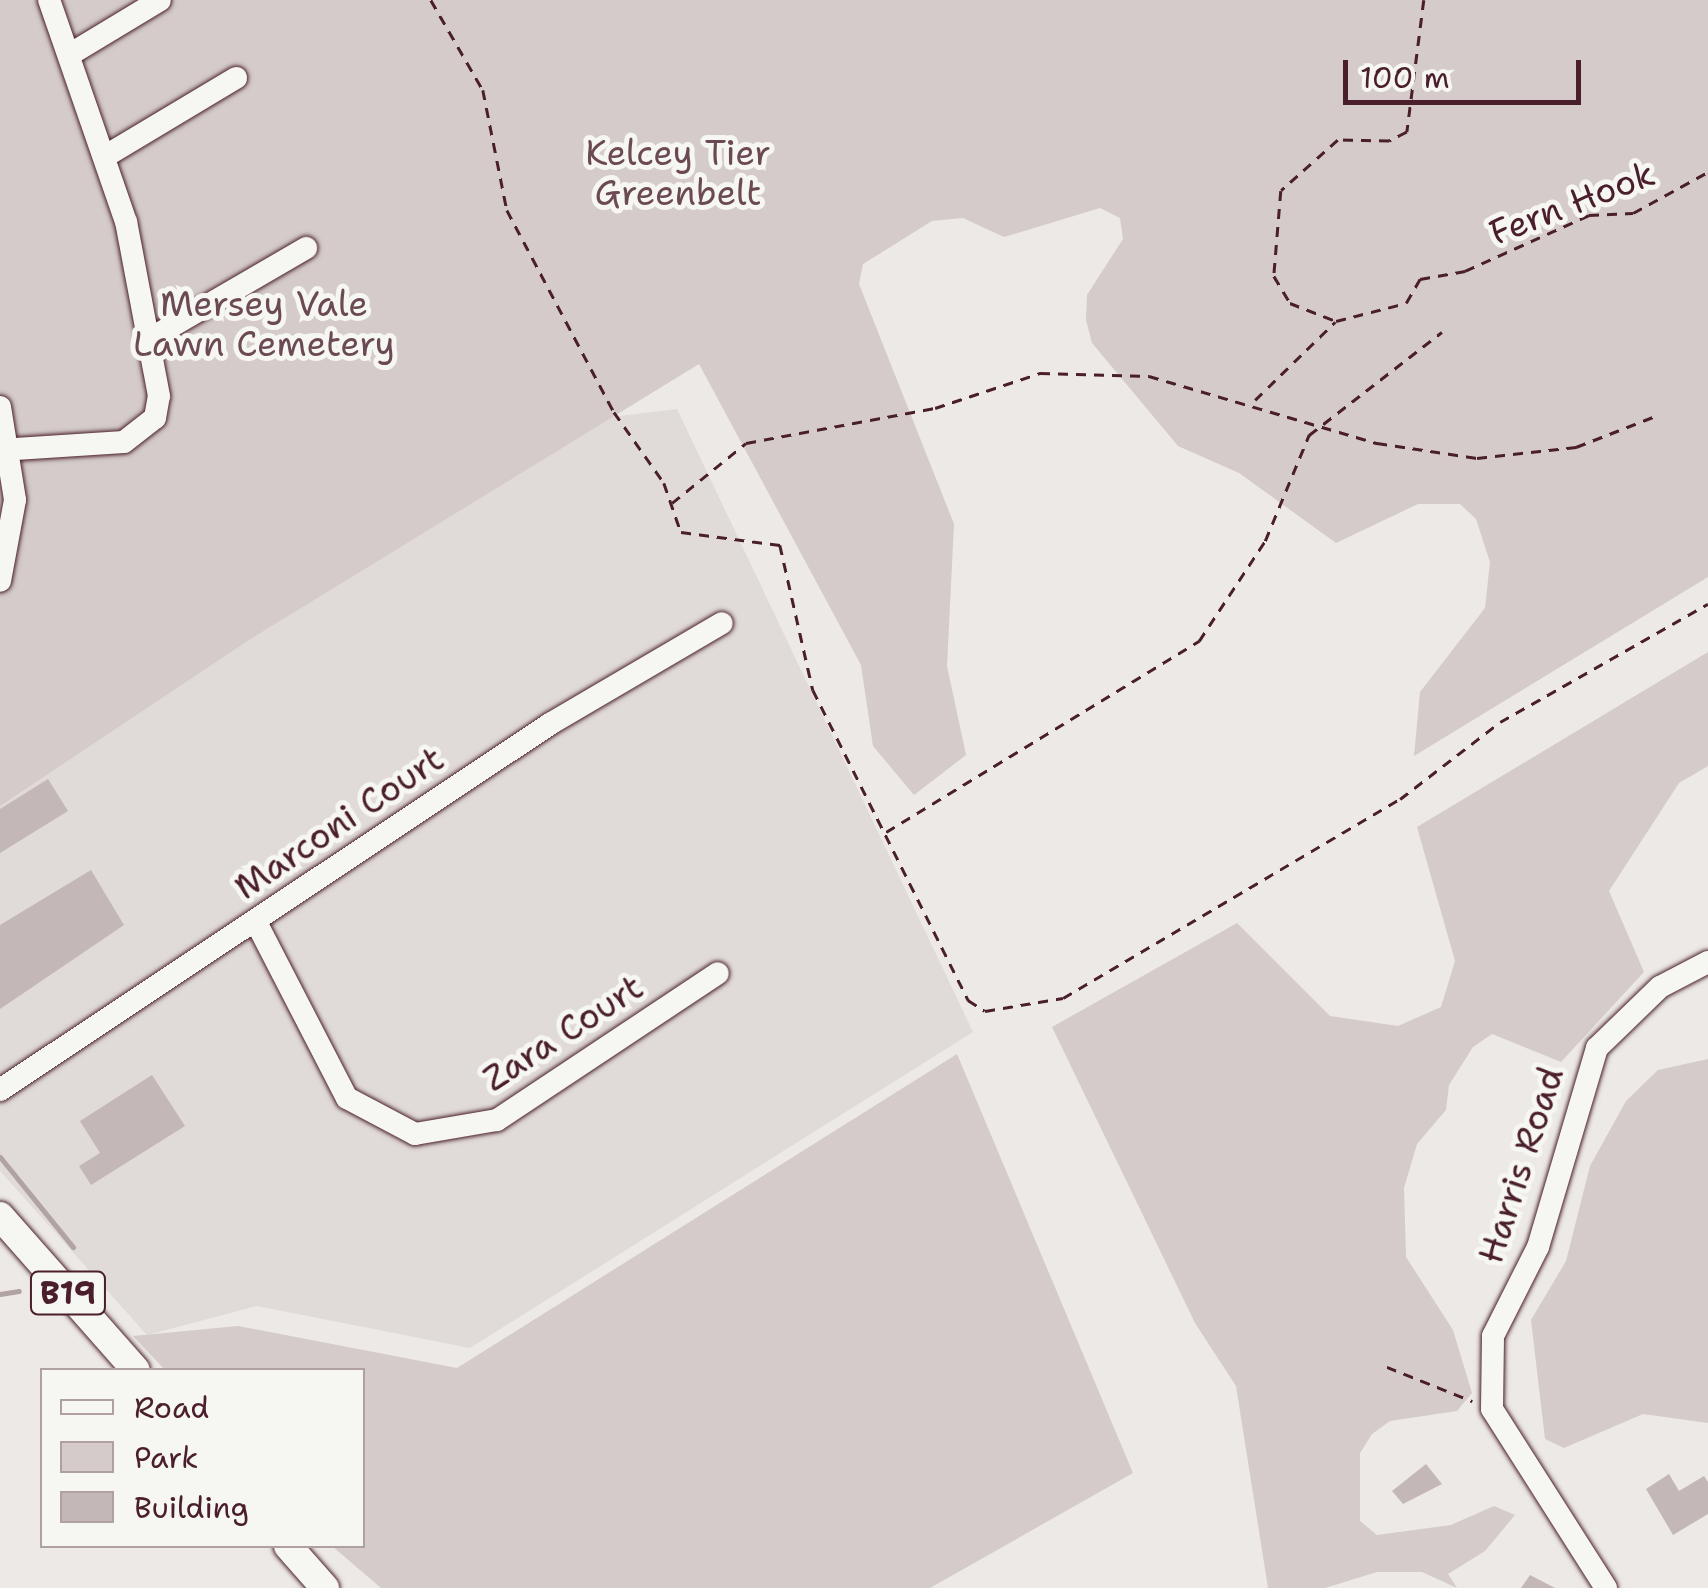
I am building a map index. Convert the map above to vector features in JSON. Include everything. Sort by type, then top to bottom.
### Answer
[{"type":"main road","name":"B19","points":[[0,1216],[134,1368]]},
{"type":"main road","points":[[290,1548],[325,1588]]},
{"type":"street","points":[[6,450],[124,442],[142,431],[159,396],[104,157],[48,0]]},
{"type":"street","points":[[68,55],[160,0]]},
{"type":"street","points":[[104,157],[236,78]]},
{"type":"street","points":[[148,340],[306,248]]},
{"type":"street","points":[[0,407],[14,500],[0,581]]},
{"type":"street","name":"Marconi Court","points":[[0,1090],[550,724],[722,623]]},
{"type":"street","name":"Zara Court","points":[[256,922],[348,1098],[415,1134],[497,1120],[718,973]]},
{"type":"street","name":"Harris Road","points":[[1492,1409],[1492,1336],[1538,1246],[1597,1048],[1660,987],[1708,962]]},
{"type":"street","points":[[1492,1409],[1606,1588]]},
{"type":"path","points":[[430,0],[483,90],[507,210],[671,504],[681,532],[780,544],[813,690],[968,1000],[985,1012],[1038,1006],[1400,799],[1500,722],[1708,604]]},
{"type":"path","points":[[1254,401],[1336,320],[1278,291],[1274,206],[1313,153],[1338,140],[1389,142],[1408,132],[1424,0]]},
{"type":"path","name":"Fern Hook","points":[[1336,320],[1406,303],[1420,280],[1465,271],[1588,216],[1633,213],[1708,172]]},
{"type":"path","points":[[886,832],[1199,642],[1265,541],[1297,452],[1323,424],[1442,332]]},
{"type":"path","points":[[671,504],[746,443],[934,408],[1040,373],[1149,376],[1254,401],[1323,424],[1476,458],[1576,447],[1658,415]]},
{"type":"path","points":[[1387,1367],[1492,1409]]},
{"type":"shaded area","points":[[677,409],[973,1032],[470,1348],[257,1306],[147,1335],[0,1171],[0,793],[612,417]]},
{"type":"green space","points":[[0,0],[1708,0],[1708,577],[1414,756],[1420,692],[1485,608],[1490,562],[1476,519],[1460,504],[1418,504],[1336,543],[1239,473],[1178,446],[1092,343],[1086,320],[1087,295],[1123,239],[1120,218],[1100,208],[1004,237],[963,218],[932,221],[863,264],[859,284],[954,524],[947,666],[966,755],[914,795],[873,746],[861,665],[699,364],[246,642],[0,806]]},
{"type":"green space","points":[[1708,652],[1708,766],[1679,783],[1609,891],[1644,972],[1561,1062],[1492,1034],[1473,1047],[1449,1085],[1446,1110],[1417,1144],[1404,1188],[1406,1257],[1453,1330],[1472,1393],[1457,1411],[1390,1421],[1372,1434],[1360,1453],[1360,1521],[1377,1535],[1451,1525],[1494,1506],[1515,1515],[1485,1551],[1448,1574],[1457,1588],[1422,1572],[1377,1572],[1325,1588],[1268,1588],[1236,1386],[1195,1323],[1052,1027],[1237,923],[1330,1016],[1398,1026],[1441,1007],[1455,961],[1417,827]]},
{"type":"green space","points":[[957,1054],[1133,1473],[930,1588],[381,1588],[334,1548],[365,1548],[365,1368],[163,1368],[133,1336],[238,1326],[457,1368]]},
{"type":"green space","points":[[1708,1059],[1708,1423],[1643,1414],[1564,1448],[1545,1439],[1531,1320],[1566,1261],[1590,1166],[1626,1101],[1658,1070]]},
{"type":"building","points":[[48,779],[68,811],[0,853],[0,809]]},
{"type":"building","points":[[91,870],[124,925],[0,1009],[0,925]]},
{"type":"building","points":[[152,1075],[185,1126],[91,1185],[79,1166],[100,1153],[80,1121]]},
{"type":"building","points":[[1426,1464],[1442,1484],[1403,1504],[1392,1491]]},
{"type":"building","points":[[1669,1474],[1679,1491],[1704,1476],[1708,1482],[1708,1514],[1673,1535],[1646,1489]]},
{"type":"building","points":[[1530,1575],[1555,1588],[1521,1588]]},
{"type":"waterway","points":[[0,1157],[73,1247]]},
{"type":"waterway","points":[[0,1294],[19,1291]]},
{"type":"park label","name":"Kelcey Tier Greenbelt","points":[[678,173]]},
{"type":"park label","name":"Mersey Vale Lawn Cemetery","points":[[264,324]]}]
